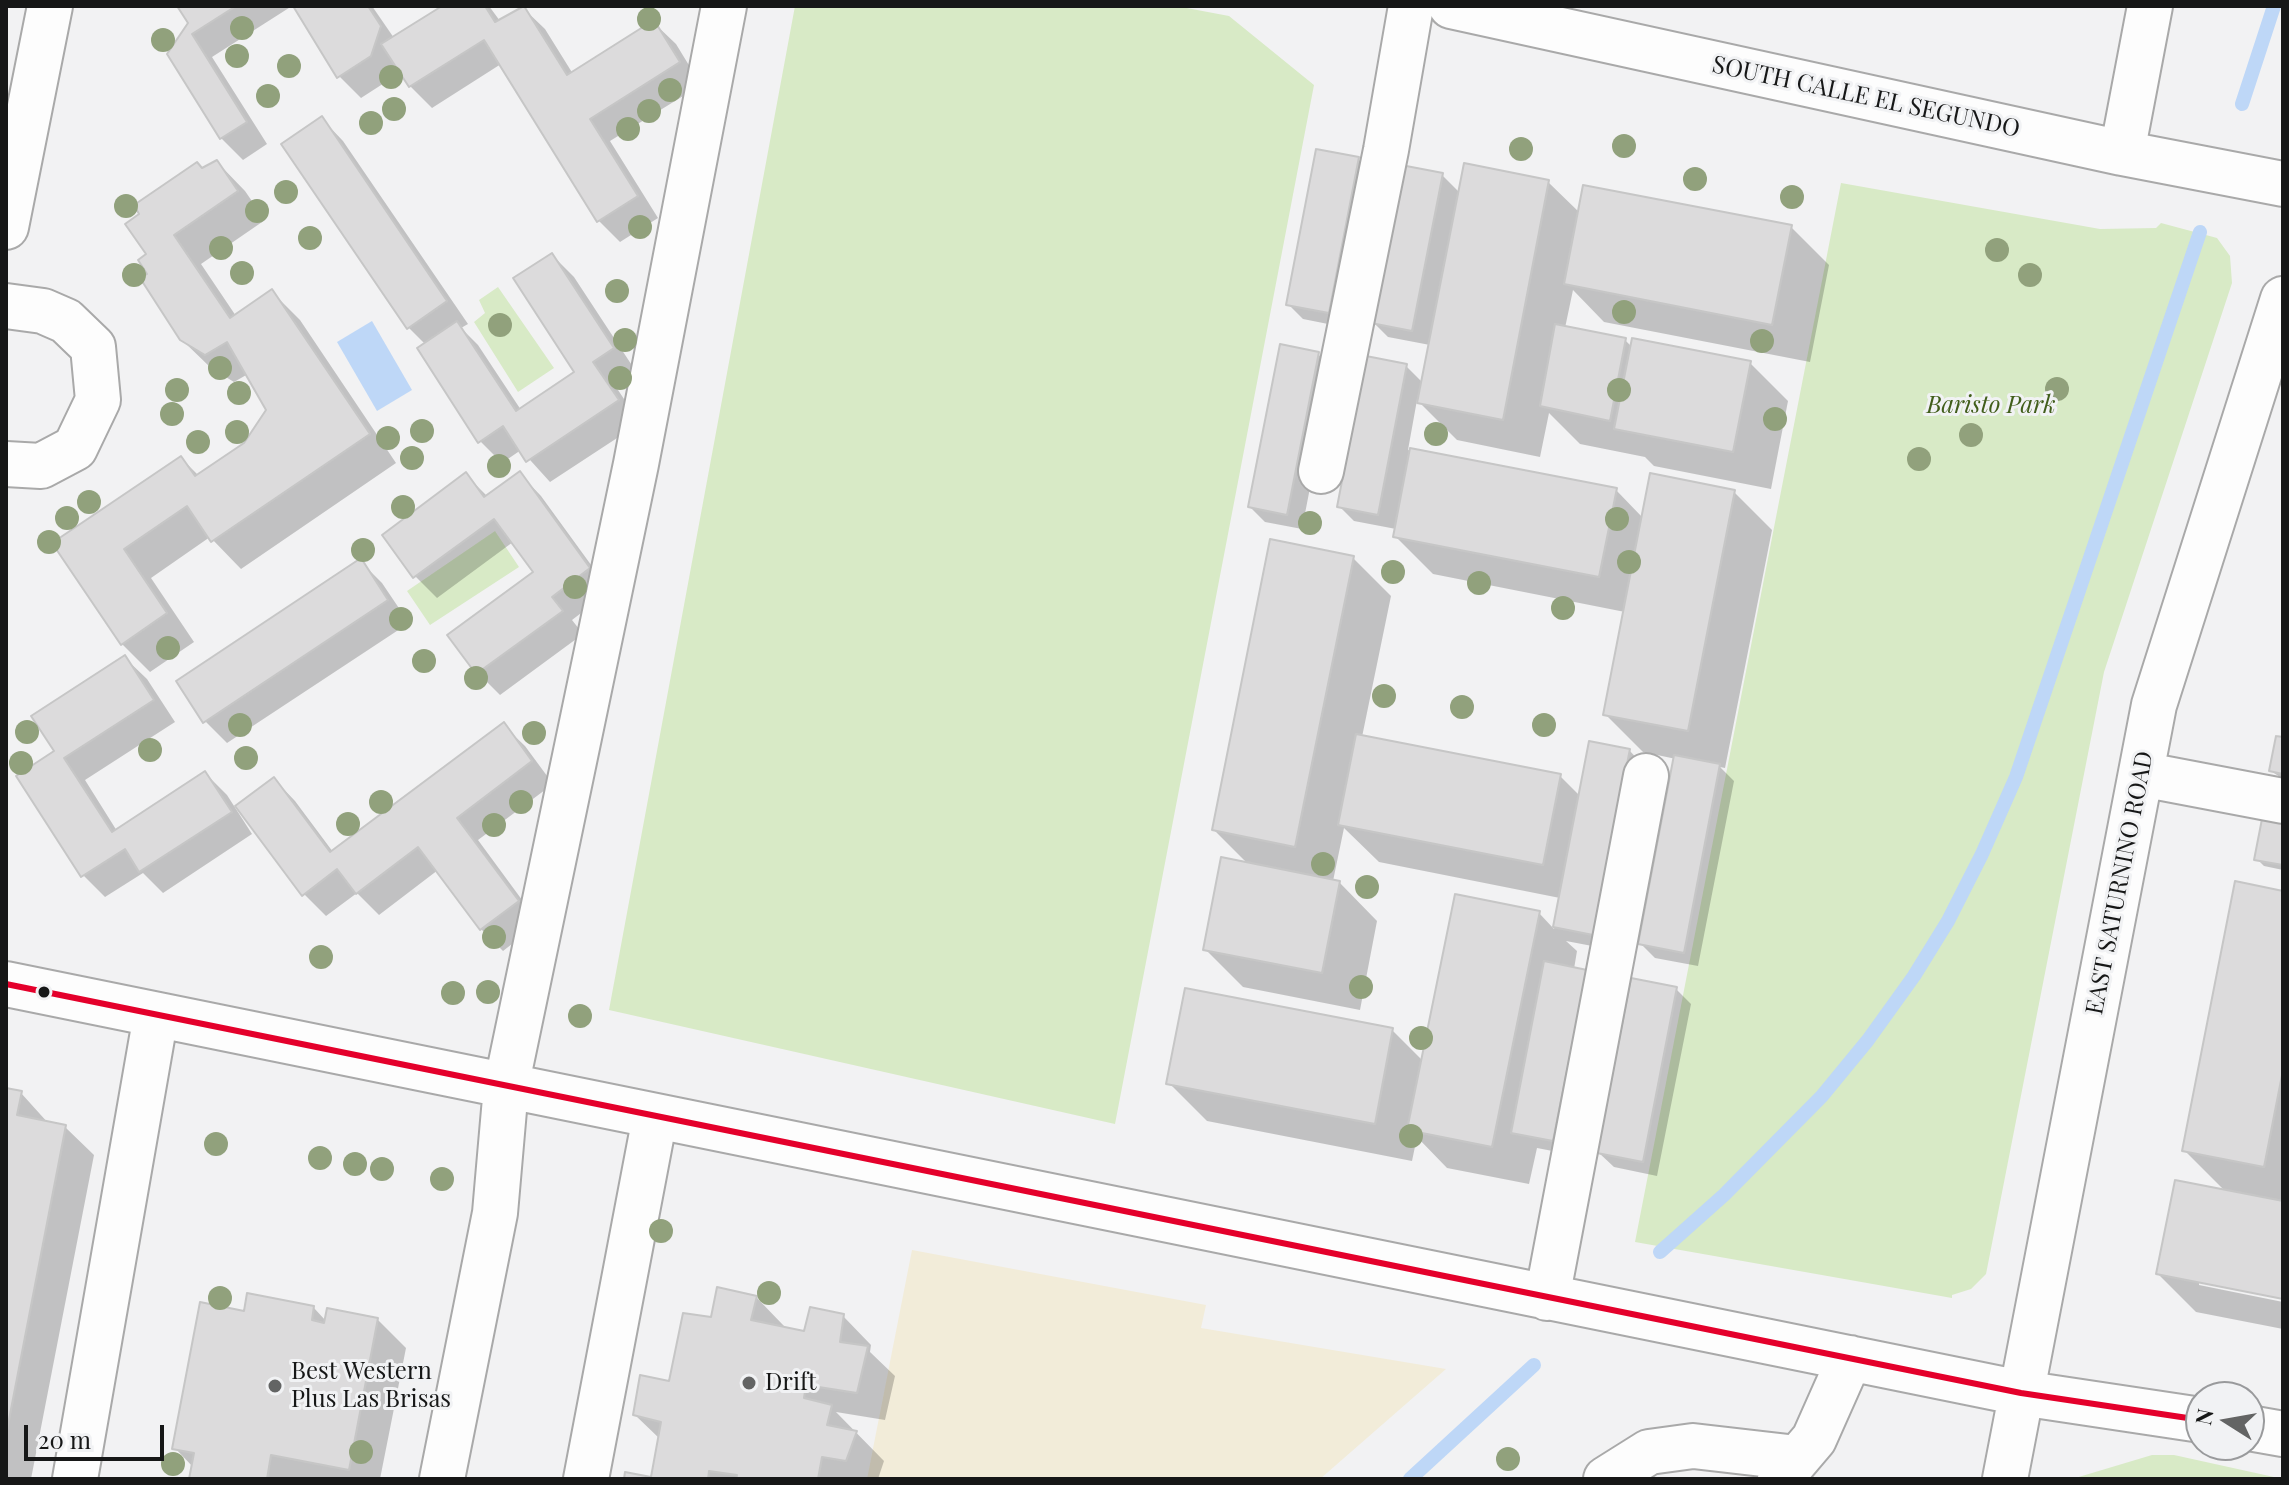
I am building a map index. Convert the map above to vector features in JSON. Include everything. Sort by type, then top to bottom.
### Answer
[{"type":"street","points":[[6,227],[50,6]]},
{"type":"street","points":[[442,1479],[495,1213],[506,1087],[636,464],[724,6]]},
{"type":"street","points":[[1321,471],[1386,150],[1411,6]]},
{"type":"street","name":"SOUTH CALLE EL SEGUNDO","points":[[1451,6],[2122,153],[2283,184]]},
{"type":"street","points":[[2122,153],[2150,6]]},
{"type":"street","name":"EAST SATURNINO ROAD","points":[[2005,1479],[2154,705],[2283,299]]},
{"type":"street","points":[[6,306],[43,311],[66,321],[93,347],[98,400],[75,448],[41,466],[6,464]]},
{"type":"street","points":[[2141,774],[2283,801]]},
{"type":"street","points":[[1547,1298],[1646,776]]},
{"type":"street","points":[[6,984],[2021,1393],[2185,1418]]},
{"type":"street","points":[[75,1479],[156,1015]]},
{"type":"street","points":[[586,1479],[655,1117]]},
{"type":"street","points":[[1606,1479],[1649,1452],[1693,1446],[1789,1469],[1814,1439],[1850,1358]]},
{"type":"green space","points":[[795,6],[1176,6],[1229,16],[1314,85],[1115,1124],[609,1010]]},
{"type":"green space","name":"Baristo Park","points":[[1841,183],[2100,229],[2156,228],[2161,223],[2217,238],[2230,256],[2232,283],[2104,672],[1986,1274],[1971,1289],[1952,1295],[1952,1298],[1635,1242]]},
{"type":"green space","points":[[498,287],[554,368],[518,392],[474,322],[485,313],[479,300]]},
{"type":"green space","points":[[495,531],[519,567],[430,625],[407,591]]},
{"type":"green space","points":[[2152,1455],[2174,1455],[2185,1457],[2185,1461],[2201,1461],[2283,1479],[2072,1479]]},
{"type":"sand","points":[[912,1250],[1206,1305],[1201,1328],[1446,1369],[1320,1479],[867,1479]]},
{"type":"water","points":[[372,321],[412,390],[377,411],[337,342]]},
{"type":"building","points":[[177,6],[236,6],[192,34],[247,122],[220,139],[167,54],[188,23]]},
{"type":"building","points":[[293,6],[368,6],[381,26],[371,56],[337,78]]},
{"type":"building","points":[[442,6],[485,6],[495,22],[524,6],[567,75],[654,20],[680,62],[590,119],[638,196],[597,222],[484,40],[409,87],[381,44]]},
{"type":"building","points":[[322,116],[447,301],[407,329],[281,144]]},
{"type":"building","points":[[1316,149],[1359,157],[1329,313],[1286,305]]},
{"type":"building","points":[[217,160],[238,191],[174,235],[230,318],[272,289],[370,434],[211,542],[187,506],[124,549],[167,613],[121,645],[52,543],[181,456],[195,476],[244,443],[266,410],[227,342],[205,355],[180,340],[140,278],[147,274],[138,260],[146,254],[125,224],[139,214],[134,205],[197,162],[202,168]]},
{"type":"building","points":[[1464,163],[1549,180],[1503,420],[1417,403]]},
{"type":"building","points":[[1401,165],[1443,173],[1412,331],[1371,323]]},
{"type":"building","points":[[1583,185],[1792,225],[1772,325],[1564,284]]},
{"type":"building","points":[[552,253],[614,348],[593,362],[619,400],[526,462],[503,426],[478,443],[417,348],[457,321],[516,411],[574,372],[513,278]]},
{"type":"building","points":[[1555,324],[1626,338],[1610,421],[1540,406]]},
{"type":"building","points":[[1632,338],[1751,361],[1733,452],[1614,429]]},
{"type":"building","points":[[1280,344],[1319,352],[1287,515],[1248,507]]},
{"type":"building","points":[[1366,356],[1407,364],[1378,515],[1337,507]]},
{"type":"building","points":[[1410,448],[1617,488],[1599,577],[1393,537]]},
{"type":"building","points":[[520,471],[590,568],[552,597],[563,611],[476,674],[447,635],[533,572],[494,519],[413,578],[382,535],[466,472],[484,497]]},
{"type":"building","points":[[1650,473],[1735,490],[1688,731],[1603,715]]},
{"type":"building","points":[[1270,539],[1354,556],[1295,847],[1212,830]]},
{"type":"building","points":[[361,558],[388,600],[203,723],[176,681]]},
{"type":"building","points":[[125,655],[154,700],[64,758],[112,832],[205,771],[232,812],[139,872],[125,849],[81,877],[16,776],[54,751],[31,716]]},
{"type":"building","points":[[504,722],[532,761],[457,818],[519,901],[480,930],[418,847],[356,894],[337,869],[302,896],[235,806],[274,777],[330,852]]},
{"type":"building","points":[[1356,734],[1561,774],[1543,865],[1338,825]]},
{"type":"building","points":[[2276,736],[2283,737],[2283,774],[2269,771]]},
{"type":"building","points":[[1589,741],[1630,749],[1593,935],[1553,927]]},
{"type":"building","points":[[1674,755],[1720,764],[1684,953],[1638,944]]},
{"type":"building","points":[[2262,819],[2283,823],[2283,865],[2254,860]]},
{"type":"building","points":[[1221,857],[1340,881],[1322,973],[1203,950]]},
{"type":"building","points":[[2235,881],[2283,891],[2283,1070],[2264,1167],[2182,1151]]},
{"type":"building","points":[[1455,894],[1540,911],[1492,1147],[1407,1130]]},
{"type":"building","points":[[1544,961],[1587,970],[1553,1141],[1511,1133]]},
{"type":"building","points":[[1631,978],[1677,987],[1643,1162],[1597,1153]]},
{"type":"building","points":[[1185,988],[1393,1028],[1375,1124],[1166,1084]]},
{"type":"building","points":[[6,1088],[22,1091],[17,1115],[66,1125],[6,1435]]},
{"type":"building","points":[[2175,1180],[2283,1201],[2283,1299],[2156,1274]]},
{"type":"building","name":"Drift","points":[[717,1287],[757,1296],[751,1320],[804,1331],[810,1307],[844,1314],[840,1342],[868,1346],[857,1393],[806,1385],[804,1398],[832,1405],[827,1425],[857,1431],[846,1461],[822,1457],[818,1479],[736,1479],[737,1475],[709,1471],[708,1479],[624,1479],[625,1472],[651,1477],[661,1422],[633,1415],[640,1375],[669,1381],[683,1313],[711,1317]]},
{"type":"building","name":"Best Western Plus Las Brisas","points":[[247,1293],[314,1306],[312,1320],[324,1323],[327,1308],[378,1318],[349,1470],[271,1455],[267,1479],[189,1479],[194,1453],[172,1449],[200,1302],[244,1311]]},
{"type":"waterway","points":[[2242,104],[2274,6]]},
{"type":"waterway","points":[[1660,1252],[1724,1195],[1822,1096],[1868,1040],[1914,976],[1948,921],[2016,777],[2200,232]]},
{"type":"waterway","points":[[1410,1479],[1534,1365]]},
{"type":"transit line","points":[[6,984],[2021,1393],[2185,1418]]},
{"type":"place","name":"Drift","points":[[749,1383]]},
{"type":"place","name":"Best Western Plus Las Brisas","points":[[275,1386]]}]
